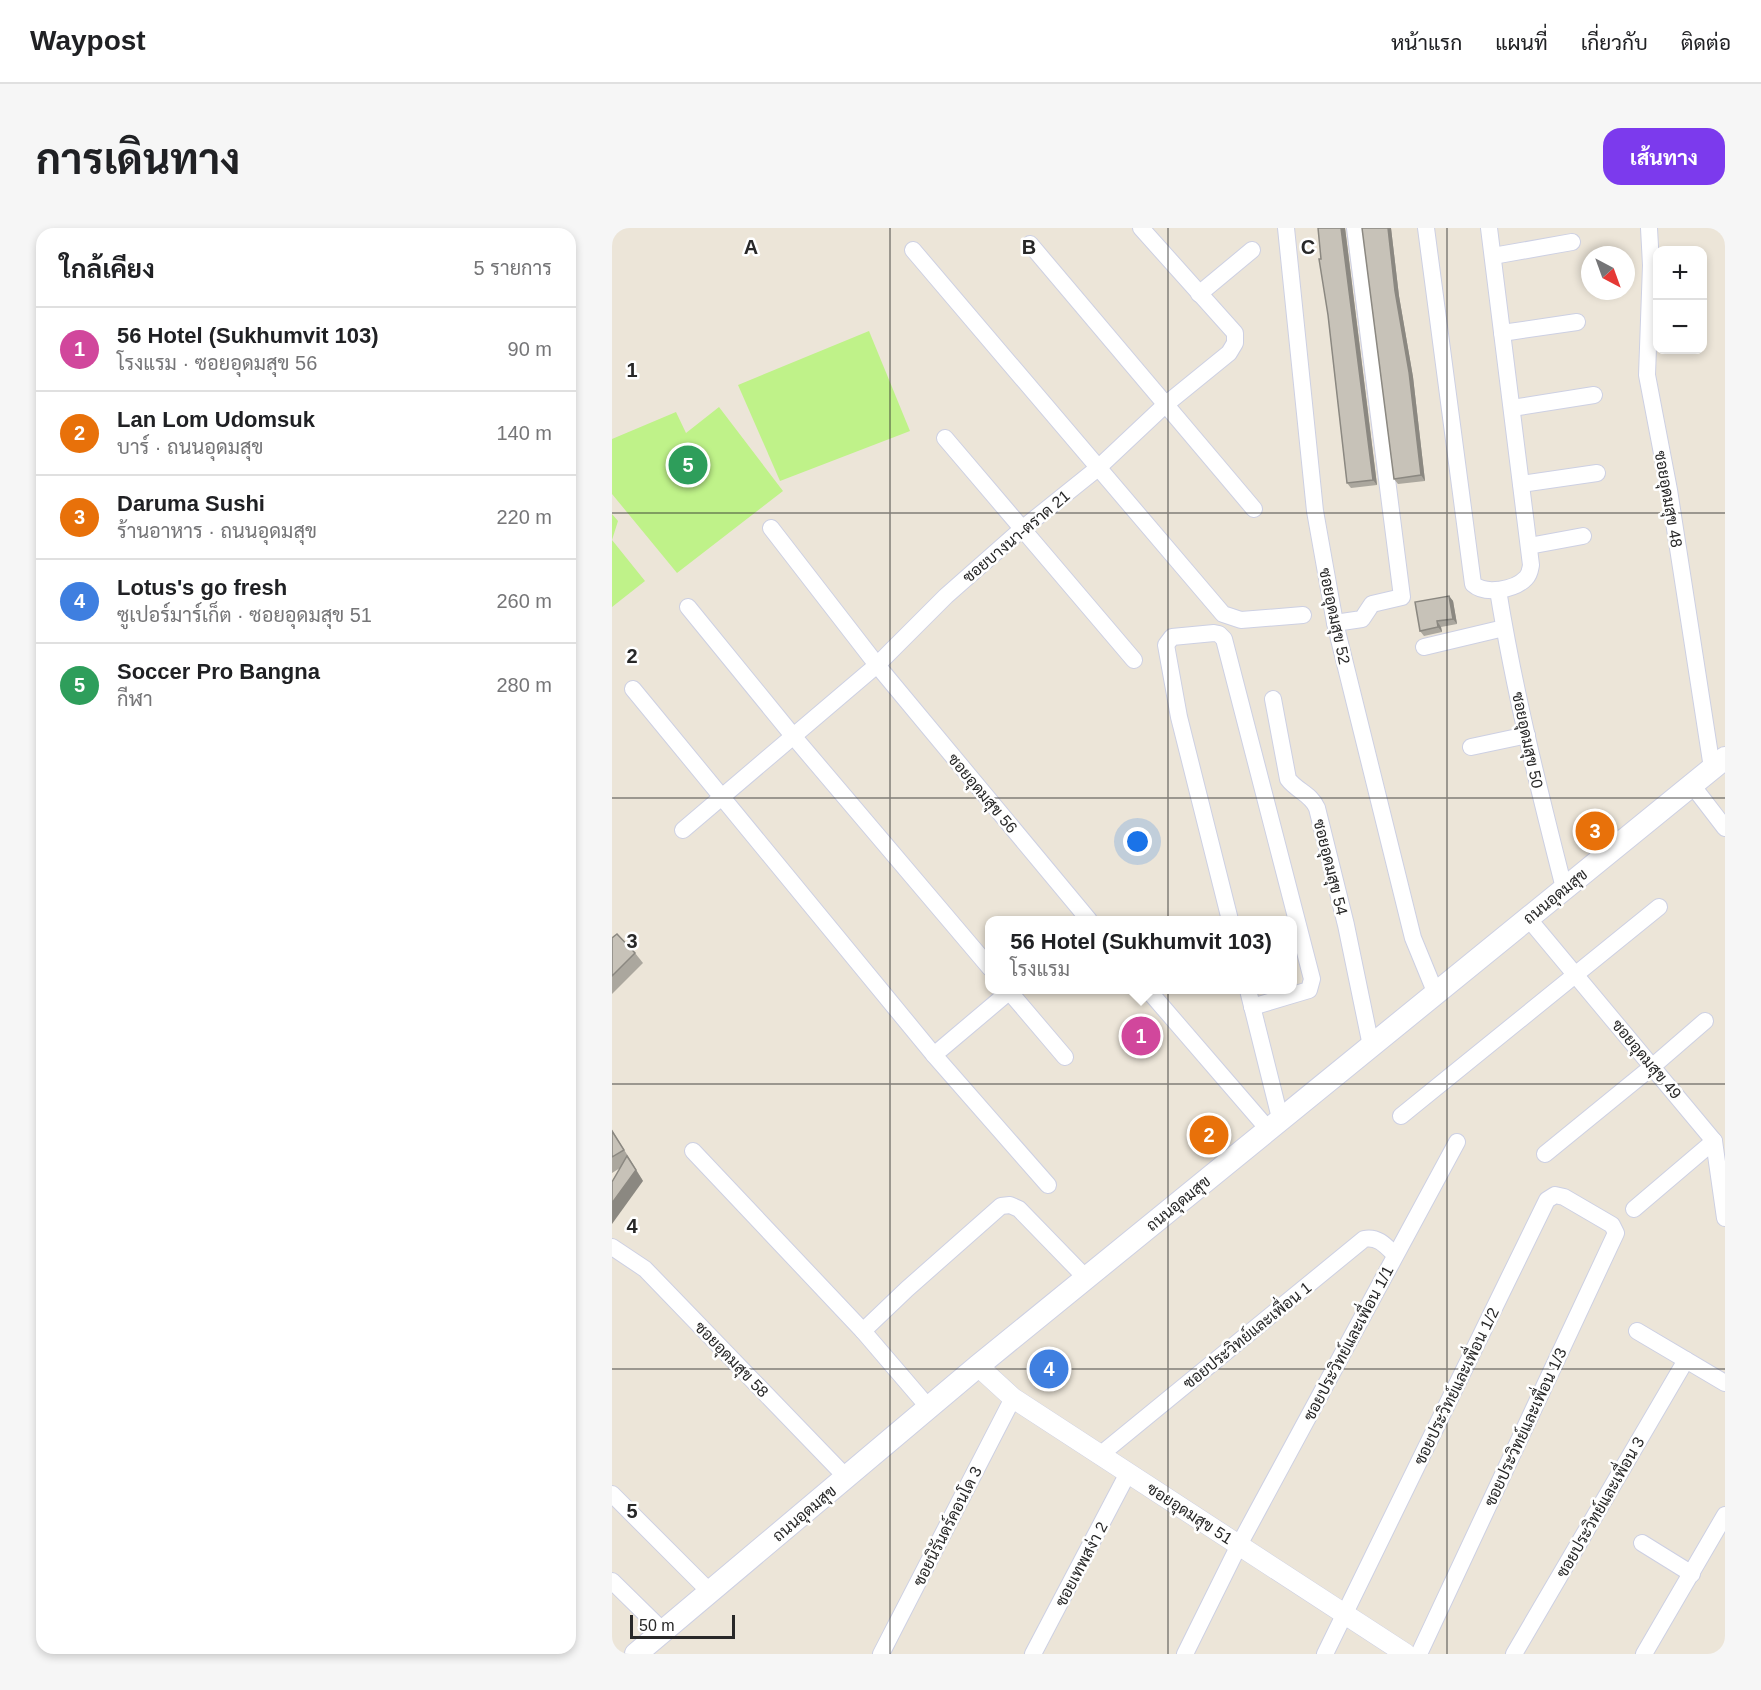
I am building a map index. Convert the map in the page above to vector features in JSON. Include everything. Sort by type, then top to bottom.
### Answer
[{"type":"main road","name":"ถนนอุดมสุข","points":[[636,1654],[978,1366],[1719,763]]},
{"type":"street","name":"ซอยอุดมสุข 52","points":[[1287,228],[1315,511],[1335,623],[1413,938],[1436,994]]},
{"type":"street","points":[[1335,623],[1362,619],[1372,604],[1402,597],[1355,228]]},
{"type":"street","points":[[1426,228],[1473,584],[1479,590],[1498,590],[1522,582],[1529,576],[1531,565],[1489,228]]},
{"type":"street","name":"ซอยอุดมสุข 48","points":[[1649,228],[1651,265],[1647,375],[1719,763]]},
{"type":"street","name":"ซอยบางนา-ตราด 21","points":[[683,830],[877,666],[946,596],[1022,529],[1098,468],[1165,405],[1229,353],[1235,343],[1235,333],[1198,294],[1146,230]]},
{"type":"street","points":[[1492,256],[1572,242]]},
{"type":"street","points":[[1030,244],[1254,509]]},
{"type":"street","points":[[913,250],[1223,614],[1241,620],[1303,615]]},
{"type":"street","points":[[1198,294],[1252,250]]},
{"type":"street","points":[[1502,333],[1577,322]]},
{"type":"street","points":[[1512,408],[1594,395]]},
{"type":"street","points":[[945,438],[1134,660]]},
{"type":"street","points":[[1521,484],[1597,472]]},
{"type":"street","name":"ซอยอุดมสุข 56","points":[[771,528],[877,666],[1085,916]]},
{"type":"street","points":[[1528,546],[1583,536]]},
{"type":"street","name":"ซอยอุดมสุข 50","points":[[1498,590],[1538,788],[1564,888]]},
{"type":"street","points":[[687,607],[985,962]]},
{"type":"street","points":[[1424,647],[1504,628]]},
{"type":"street","points":[[1229,916],[1179,717],[1166,645],[1172,637],[1214,633],[1224,639],[1296,916]]},
{"type":"street","points":[[633,689],[934,1055],[1048,1185]]},
{"type":"street","name":"ซอยอุดมสุข 54","points":[[1273,699],[1288,779],[1293,787],[1313,800],[1317,808],[1346,926],[1371,1046]]},
{"type":"street","points":[[1471,747],[1527,735]]},
{"type":"street","points":[[1692,785],[1725,828]]},
{"type":"street","points":[[1401,1116],[1659,906]]},
{"type":"street","name":"ซอยอุดมสุข 49","points":[[1528,918],[1714,1141]]},
{"type":"street","points":[[1297,921],[1312,979],[1309,990],[1297,994]]},
{"type":"street","points":[[934,1055],[1004,994]]},
{"type":"street","points":[[1012,994],[1065,1057]]},
{"type":"street","points":[[1152,994],[1274,1124]]},
{"type":"street","points":[[1249,994],[1274,1124]]},
{"type":"street","points":[[1252,1007],[1296,994]]},
{"type":"street","points":[[1545,1154],[1705,1021]]},
{"type":"street","points":[[1634,1209],[1714,1141]]},
{"type":"street","points":[[1714,1141],[1725,1218]]},
{"type":"street","name":"ซอยประวิทย์และเพื่อน 1/1","points":[[1185,1654],[1239,1545],[1457,1142]]},
{"type":"street","points":[[693,1151],[863,1331],[929,1408]]},
{"type":"street","name":"ซอยประวิทย์และเพื่อน 1/2","points":[[1345,1614],[1547,1200],[1555,1195],[1564,1197],[1588,1211]]},
{"type":"street","points":[[863,1331],[1001,1206],[1010,1205],[1019,1209],[1086,1278]]},
{"type":"street","name":"ซอยประวิทย์และเพื่อน 1/3","points":[[1419,1654],[1616,1233],[1611,1225],[1588,1211]]},
{"type":"street","name":"ซอยประวิทย์และเพื่อน 1","points":[[1100,1455],[1364,1239],[1371,1237],[1378,1240],[1395,1255]]},
{"type":"street","name":"ซอยอุดมสุข 58","points":[[612,1247],[645,1269],[846,1477]]},
{"type":"street","points":[[1637,1331],[1725,1383]]},
{"type":"street","name":"ซอยประวิทย์และเพื่อน 3","points":[[1514,1654],[1686,1360]]},
{"type":"street","name":"ซอยอุดมสุข 51","points":[[978,1366],[1013,1398],[1406,1654]]},
{"type":"street","name":"ซอยนิรันดร์คอนโด 3","points":[[881,1654],[1013,1398]]},
{"type":"street","name":"ซอยเทพสง่า 2","points":[[1033,1654],[1128,1473]]},
{"type":"street","points":[[612,1494],[710,1592]]},
{"type":"street","points":[[1644,1654],[1725,1515]]},
{"type":"street","points":[[1642,1543],[1692,1574]]},
{"type":"street","points":[[612,1581],[663,1631]]},
{"type":"street","points":[[1325,1654],[1345,1614]]},
{"type":"green space","points":[[869,331],[910,431],[780,481],[738,385]]},
{"type":"green space","points":[[719,407],[783,491],[677,573],[612,494],[612,439],[676,412],[686,433]]},
{"type":"green space","points":[[612,514],[618,521],[612,540]]},
{"type":"green space","points":[[612,540],[645,581],[612,607]]},
{"type":"building","points":[[1318,228],[1341,228],[1373,480],[1347,483],[1328,315],[1319,259],[1321,259]]},
{"type":"building","points":[[1362,228],[1388,228],[1421,475],[1394,479]]},
{"type":"building","points":[[1449,596],[1453,619],[1437,621],[1438,627],[1420,631],[1415,602]]},
{"type":"building","points":[[617,934],[635,953],[612,976],[612,938]]},
{"type":"building","points":[[612,1131],[624,1150],[612,1157]]},
{"type":"building","points":[[627,1156],[636,1170],[612,1203],[612,1182]]},
{"type":"place","name":"Soccer Pro Bangna","points":[[688,465]]},
{"type":"place","name":"Daruma Sushi","points":[[1595,831]]},
{"type":"place","name":"56 Hotel (Sukhumvit 103)","points":[[1141,1036]]},
{"type":"place","name":"Lan Lom Udomsuk","points":[[1209,1135]]},
{"type":"place","name":"Lotus's go fresh","points":[[1049,1369]]}]
